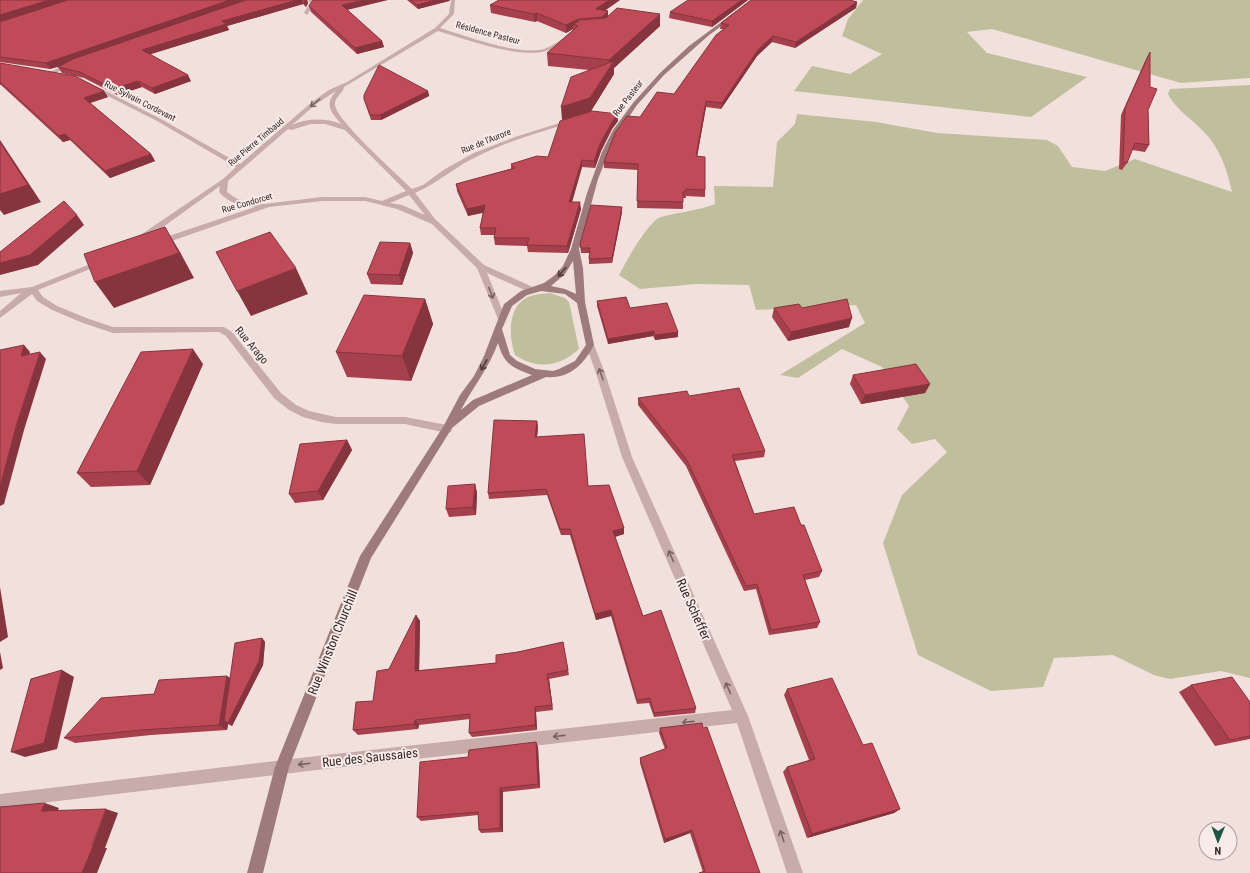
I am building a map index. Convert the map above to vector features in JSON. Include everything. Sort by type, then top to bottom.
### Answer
[{"type":"main road","name":"Rue Pasteur","points":[[536,289],[553,281],[565,270],[576,249],[599,166],[612,137],[621,123],[650,86],[669,65],[721,23],[754,0]]},
{"type":"main road","name":"Rue Pasteur","points":[[576,249],[579,268],[581,302]]},
{"type":"main road","points":[[536,289],[570,293],[581,302],[590,346],[584,356],[571,368],[562,372],[543,374],[524,369],[506,356],[498,329],[508,304],[515,298],[536,289]]},
{"type":"main road","name":"Rue Winston Churchill","points":[[256,873],[282,767],[366,556],[447,429],[463,397],[477,378],[489,356],[498,329]]},
{"type":"main road","name":"Rue Winston Churchill","points":[[447,429],[476,403],[543,374]]},
{"type":"street","points":[[307,13],[314,3],[310,0]]},
{"type":"street","name":"Rue Pierre Timbaud","points":[[268,206],[240,203],[229,199],[223,192],[225,180],[283,132],[314,103],[331,91],[349,83],[437,29],[451,14],[453,0]]},
{"type":"street","name":"Résidence Pasteur","points":[[437,29],[522,52],[536,52],[546,49],[580,29]]},
{"type":"street","points":[[51,73],[74,63]]},
{"type":"street","points":[[43,72],[62,75]]},
{"type":"street","name":"Rue Pierre Timbaud","points":[[349,83],[333,98],[332,104],[334,112],[350,131],[411,192],[435,222]]},
{"type":"street","name":"Rue Sylvain Cordevant","points":[[87,84],[159,120],[241,168]]},
{"type":"street","name":"Rue de l'Aurore","points":[[383,203],[425,186],[447,170],[476,154],[517,138],[581,118]]},
{"type":"street","points":[[283,132],[303,123],[321,121],[336,124],[350,131]]},
{"type":"street","points":[[133,245],[225,180]]},
{"type":"street","name":"Rue Condorcet","points":[[151,246],[268,206],[315,200],[345,198],[365,199],[418,214],[435,222],[481,267],[536,289]]},
{"type":"street","points":[[0,294],[33,289],[108,260]]},
{"type":"street","name":"Rue Condorcet","points":[[481,267],[502,319]]},
{"type":"street","points":[[0,315],[33,289]]},
{"type":"street","name":"Rue Arago","points":[[33,289],[39,298],[49,305],[100,327],[113,330],[220,329],[229,334],[279,398],[291,407],[304,413],[322,419],[399,420],[417,422],[447,429]]},
{"type":"street","name":"Rue Scheffer","points":[[590,346],[611,404],[616,427],[628,457],[741,716],[795,873]]},
{"type":"street","name":"Rue des Saussaies","points":[[0,801],[282,767],[741,716]]},
{"type":"green space","points":[[863,0],[1250,0],[1250,78],[1181,83],[992,29],[967,32],[987,53],[1087,77],[1031,117],[794,91],[812,66],[850,74],[882,54],[842,36],[848,19]]},
{"type":"green space","points":[[1250,85],[1250,678],[1221,671],[1170,679],[1154,675],[1113,655],[1054,658],[1043,687],[991,691],[918,655],[883,543],[902,495],[947,452],[935,439],[912,444],[897,429],[909,406],[882,367],[842,349],[798,378],[780,375],[865,323],[856,305],[756,310],[749,285],[697,284],[640,289],[619,275],[632,252],[650,226],[661,217],[715,204],[714,186],[773,187],[777,142],[795,124],[797,114],[876,122],[937,133],[1047,140],[1058,146],[1072,167],[1105,171],[1135,159],[1232,192],[1219,152],[1210,138],[1175,105],[1168,94],[1170,89]]},
{"type":"green space","points":[[550,293],[565,298],[569,302],[579,349],[564,360],[556,363],[532,363],[515,355],[511,332],[513,316],[515,309],[526,298]]},
{"type":"building","points":[[0,0],[49,0],[0,15]]},
{"type":"building","points":[[68,0],[230,0],[46,63],[0,57],[0,22]]},
{"type":"building","points":[[246,0],[297,0],[222,21],[226,24],[142,50],[188,75],[152,88],[138,81],[113,89],[80,72],[58,67],[73,59]]},
{"type":"building","points":[[313,0],[364,0],[342,5],[382,41],[355,48],[309,6]]},
{"type":"building","points":[[411,0],[436,0],[417,5]]},
{"type":"building","points":[[499,0],[609,0],[596,9],[608,11],[602,17],[578,19],[566,25],[537,13],[534,14],[490,5]]},
{"type":"building","points":[[688,0],[742,0],[712,21],[670,12]]},
{"type":"building","points":[[751,0],[850,0],[857,2],[796,42],[773,36],[758,50],[722,103],[706,101],[696,156],[705,157],[705,190],[686,189],[686,191],[683,192],[683,202],[637,201],[638,164],[604,162],[615,133],[627,116],[640,117],[657,92],[674,94],[716,35],[729,25],[721,23]]},
{"type":"building","points":[[617,8],[660,14],[609,60],[547,53],[578,26],[573,24],[581,20],[606,18]]},
{"type":"building","points":[[1150,52],[1150,87],[1157,89],[1148,110],[1149,145],[1135,143],[1127,163],[1123,162],[1125,108]]},
{"type":"building","points":[[614,61],[590,98],[561,107],[571,77]]},
{"type":"building","points":[[0,63],[75,76],[104,91],[84,98],[151,154],[105,171],[65,134],[59,136],[0,82]]},
{"type":"building","points":[[379,65],[428,91],[380,115],[370,115],[364,95]]},
{"type":"building","points":[[592,111],[618,114],[600,144],[594,161],[582,160],[569,202],[580,202],[567,246],[527,245],[529,238],[494,238],[496,228],[480,228],[485,205],[467,209],[456,184],[515,168],[511,164],[537,156],[548,157],[560,121]]},
{"type":"building","points":[[0,142],[28,185],[0,194]]},
{"type":"building","points":[[64,201],[77,215],[30,255],[0,263],[0,252]]},
{"type":"building","points":[[591,205],[622,207],[612,258],[589,259],[590,248],[581,248],[580,244]]},
{"type":"building","points":[[165,227],[179,253],[95,282],[84,254]]},
{"type":"building","points":[[270,232],[296,268],[237,291],[216,252]]},
{"type":"building","points":[[380,242],[410,243],[399,275],[367,274]]},
{"type":"building","points":[[364,295],[425,299],[402,356],[336,352]]},
{"type":"building","points":[[626,297],[630,308],[667,303],[678,332],[655,335],[654,331],[608,339],[597,301]]},
{"type":"building","points":[[847,299],[852,318],[791,332],[774,308],[799,304],[802,308]]},
{"type":"building","points":[[24,345],[21,356],[40,352],[17,423],[0,486],[0,350]]},
{"type":"building","points":[[193,349],[137,471],[77,473],[141,352]]},
{"type":"building","points":[[916,364],[930,384],[865,395],[853,375]]},
{"type":"building","points":[[739,388],[765,451],[732,455],[754,514],[794,507],[801,525],[804,525],[822,571],[803,575],[820,622],[771,630],[757,584],[746,586],[687,460],[638,398],[687,391],[689,396]]},
{"type":"building","points":[[494,420],[537,421],[535,437],[584,434],[588,486],[609,485],[624,528],[613,531],[643,616],[661,610],[696,708],[654,713],[650,698],[637,700],[611,610],[595,614],[570,529],[560,529],[546,489],[488,493]]},
{"type":"building","points":[[347,440],[318,491],[289,494],[300,444]]},
{"type":"building","points":[[475,484],[473,507],[446,509],[448,486]]},
{"type":"building","points":[[416,615],[415,671],[496,663],[496,655],[518,652],[563,642],[568,670],[547,674],[552,705],[535,707],[535,725],[469,733],[470,714],[415,720],[414,724],[353,730],[356,702],[373,701],[377,671],[389,669]]},
{"type":"building","points":[[262,638],[259,661],[228,723],[224,721],[235,643]]},
{"type":"building","points":[[62,670],[44,743],[11,752],[31,679]]},
{"type":"building","points":[[227,676],[219,725],[141,730],[64,738],[101,698],[154,694],[159,680]]},
{"type":"building","points":[[1232,677],[1250,702],[1250,736],[1230,740],[1191,685]]},
{"type":"building","points":[[832,678],[863,745],[872,743],[900,809],[812,834],[787,767],[815,759],[787,689]]},
{"type":"building","points":[[702,723],[703,728],[707,727],[760,873],[699,873],[705,871],[692,830],[665,839],[640,758],[667,748],[660,728]]},
{"type":"building","points":[[536,742],[538,784],[500,788],[500,828],[479,830],[478,812],[417,817],[420,762],[468,757],[469,750]]},
{"type":"building","points":[[45,803],[41,811],[106,809],[82,873],[0,873],[0,807]]}]
